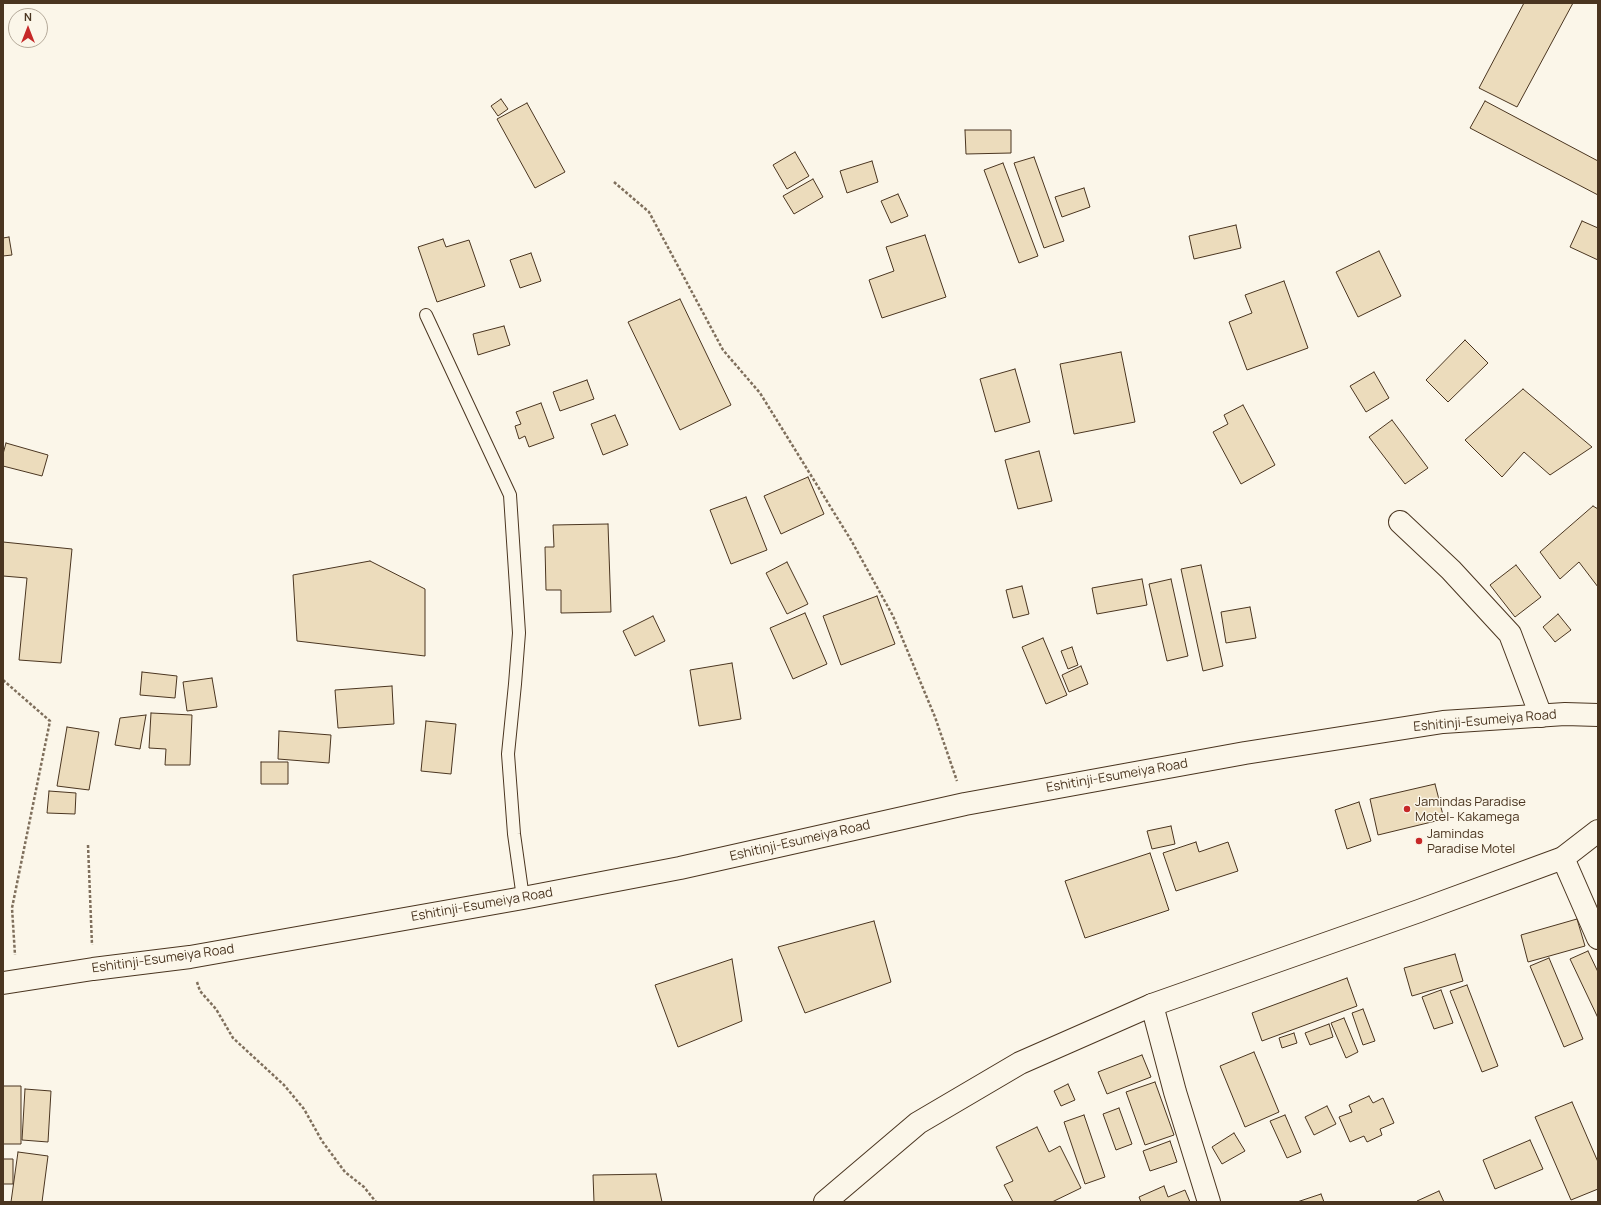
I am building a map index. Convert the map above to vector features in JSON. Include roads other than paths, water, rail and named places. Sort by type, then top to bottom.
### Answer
[{"type":"main road","points":[[1400,522],[1451,570],[1510,634],[1541,716]]},
{"type":"main road","name":"Eshitinji-Esumeiya Road","points":[[10,983],[93,969],[190,957],[523,898],[680,868],[965,804],[1245,753],[1443,722],[1565,714],[1598,715]]},
{"type":"main road","points":[[825,1202],[918,1123],[1020,1063],[1152,1005],[1419,912],[1563,858],[1598,831]]},
{"type":"main road","points":[[1563,858],[1598,938]]},
{"type":"main road","points":[[1152,1005],[1175,1092],[1209,1202]]},
{"type":"lane","points":[[426,315],[510,495],[519,633],[516,684],[508,754],[514,834],[523,898]]},
{"type":"place","name":"Jamindas Paradise Motel- Kakamega","points":[[1407,809]]},
{"type":"place","name":"Jamindas Paradise Motel","points":[[1419,841]]}]
